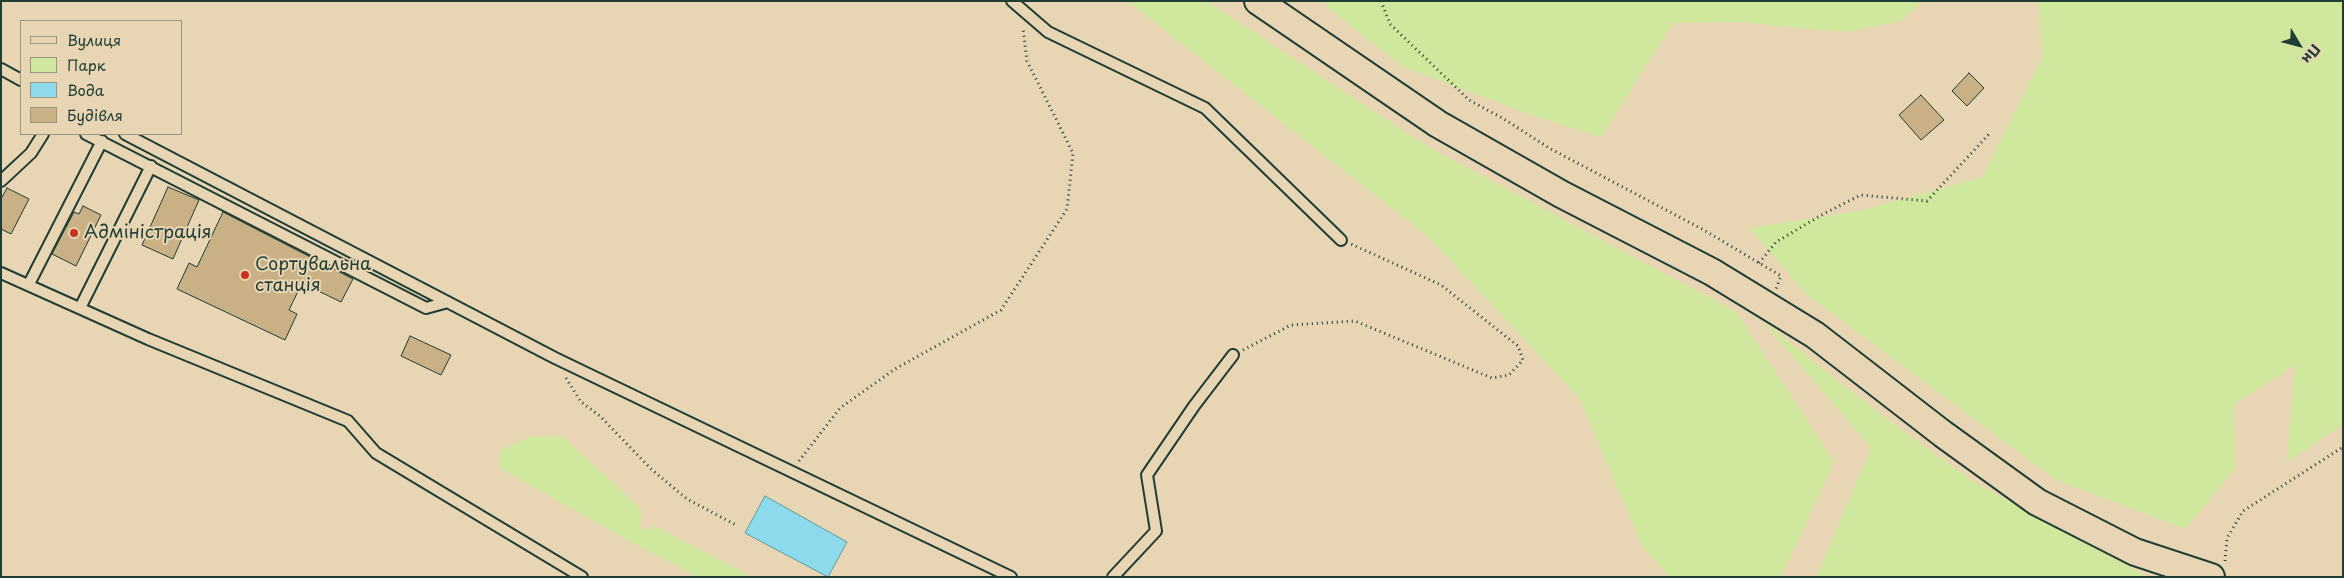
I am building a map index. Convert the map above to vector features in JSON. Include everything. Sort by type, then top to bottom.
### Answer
[{"type":"main road","points":[[1258,1],[1438,124],[1561,194],[1712,272],[1815,335],[1943,434],[2037,502],[2135,552],[2218,572]]},
{"type":"lane","points":[[1012,1],[1048,32],[1205,108],[1341,240]]},
{"type":"lane","points":[[1,69],[20,79]]},
{"type":"lane","points":[[1,181],[31,153],[42,135]]},
{"type":"lane","points":[[88,135],[426,308],[448,302]]},
{"type":"lane","points":[[127,135],[554,358],[1012,577]]},
{"type":"lane","points":[[29,284],[102,141]]},
{"type":"lane","points":[[80,308],[151,166]]},
{"type":"lane","points":[[1,272],[148,339],[348,421],[376,453],[582,577]]},
{"type":"lane","points":[[1113,577],[1156,532],[1147,475],[1194,406],[1233,355]]},
{"type":"path","points":[[1381,1],[1390,24],[1469,100],[1504,119],[1549,148],[1702,229],[1781,276],[1769,307]]},
{"type":"path","points":[[791,471],[840,408],[895,369],[1001,310],[1067,209],[1073,153],[1027,61],[1020,8]]},
{"type":"path","points":[[1759,263],[1776,242],[1825,213],[1861,195],[1928,201],[1990,132]]},
{"type":"path","points":[[1233,355],[1291,325],[1355,321],[1492,378],[1509,375],[1523,360],[1518,346],[1441,285],[1341,240]]},
{"type":"path","points":[[554,358],[581,402],[600,416],[651,469],[687,499],[736,525]]},
{"type":"path","points":[[2218,572],[2227,538],[2243,511],[2343,447]]},
{"type":"green space","points":[[1127,1],[1206,1],[1428,147],[1736,312],[1834,462],[1781,577],[1669,577],[1642,546],[1579,398],[1427,236]]},
{"type":"green space","points":[[1329,1],[1923,1],[1901,21],[1845,32],[1736,22],[1673,23],[1601,137],[1537,117],[1403,67],[1325,6]]},
{"type":"green space","points":[[2038,1],[2343,1],[2343,424],[2287,462],[2295,365],[2234,404],[2235,469],[2185,529],[2056,480],[1807,295],[1749,228],[1859,211],[1982,177],[2043,56]]},
{"type":"green space","points":[[1762,321],[1893,424],[1975,483],[2148,577],[1816,577],[1871,448]]},
{"type":"green space","points":[[562,436],[641,509],[641,530],[654,526],[753,577],[698,577],[640,547],[499,468],[501,450],[529,437]]},
{"type":"water","points":[[765,496],[847,542],[828,577],[745,533]]},
{"type":"building","points":[[1969,73],[1984,88],[1967,106],[1952,91]]},
{"type":"building","points":[[1921,95],[1944,120],[1921,140],[1899,115]]},
{"type":"building","points":[[168,187],[199,200],[173,259],[142,245]]},
{"type":"building","points":[[7,188],[29,199],[11,234],[1,229],[1,199]]},
{"type":"building","name":"Адміністрація","points":[[83,206],[101,215],[76,266],[52,254],[74,212],[79,214]]},
{"type":"building","name":"Сортувальна станція","points":[[223,212],[353,279],[341,302],[302,283],[289,310],[297,314],[285,340],[177,289],[189,263],[197,267]]},
{"type":"building","points":[[410,336],[451,355],[441,375],[401,356]]},
{"type":"place","name":"Адміністрація","points":[[74,233]]},
{"type":"place","name":"Сортувальна станція","points":[[245,275]]}]
